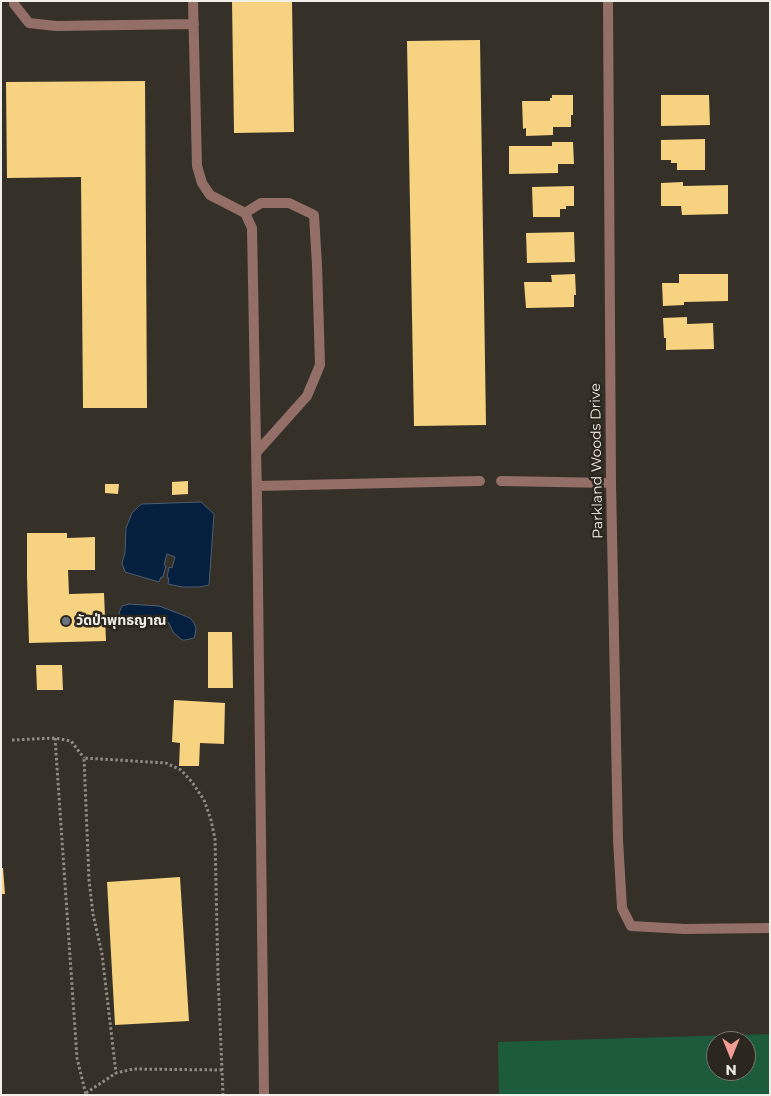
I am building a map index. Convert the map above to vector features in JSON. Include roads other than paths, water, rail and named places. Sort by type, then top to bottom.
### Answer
[{"type":"street","points":[[14,1],[14,4],[29,23],[56,26],[194,24]]},
{"type":"street","points":[[194,1],[197,166],[202,183],[210,195],[245,213],[252,228],[264,1095]]},
{"type":"street","name":"Parkland Woods Drive","points":[[608,1],[611,483],[618,840],[622,908],[631,926],[686,930],[770,928]]},
{"type":"street","points":[[245,213],[261,203],[289,203],[314,215],[317,265],[320,365],[307,396],[256,453]]},
{"type":"street","points":[[257,486],[480,481]]},
{"type":"street","points":[[501,481],[611,483]]},
{"type":"water","points":[[201,502],[214,514],[209,585],[182,587],[168,584],[169,567],[172,568],[175,557],[167,554],[163,577],[161,577],[159,582],[125,572],[122,563],[125,553],[126,528],[132,513],[139,506],[142,504]]},
{"type":"water","points":[[129,604],[159,606],[190,618],[196,628],[194,638],[182,640],[173,632],[169,623],[166,622],[137,619],[132,625],[126,626],[121,623],[119,613],[122,606]]},
{"type":"place","name":"วัดป่าพุทธญาณ","points":[[66,621]]}]
